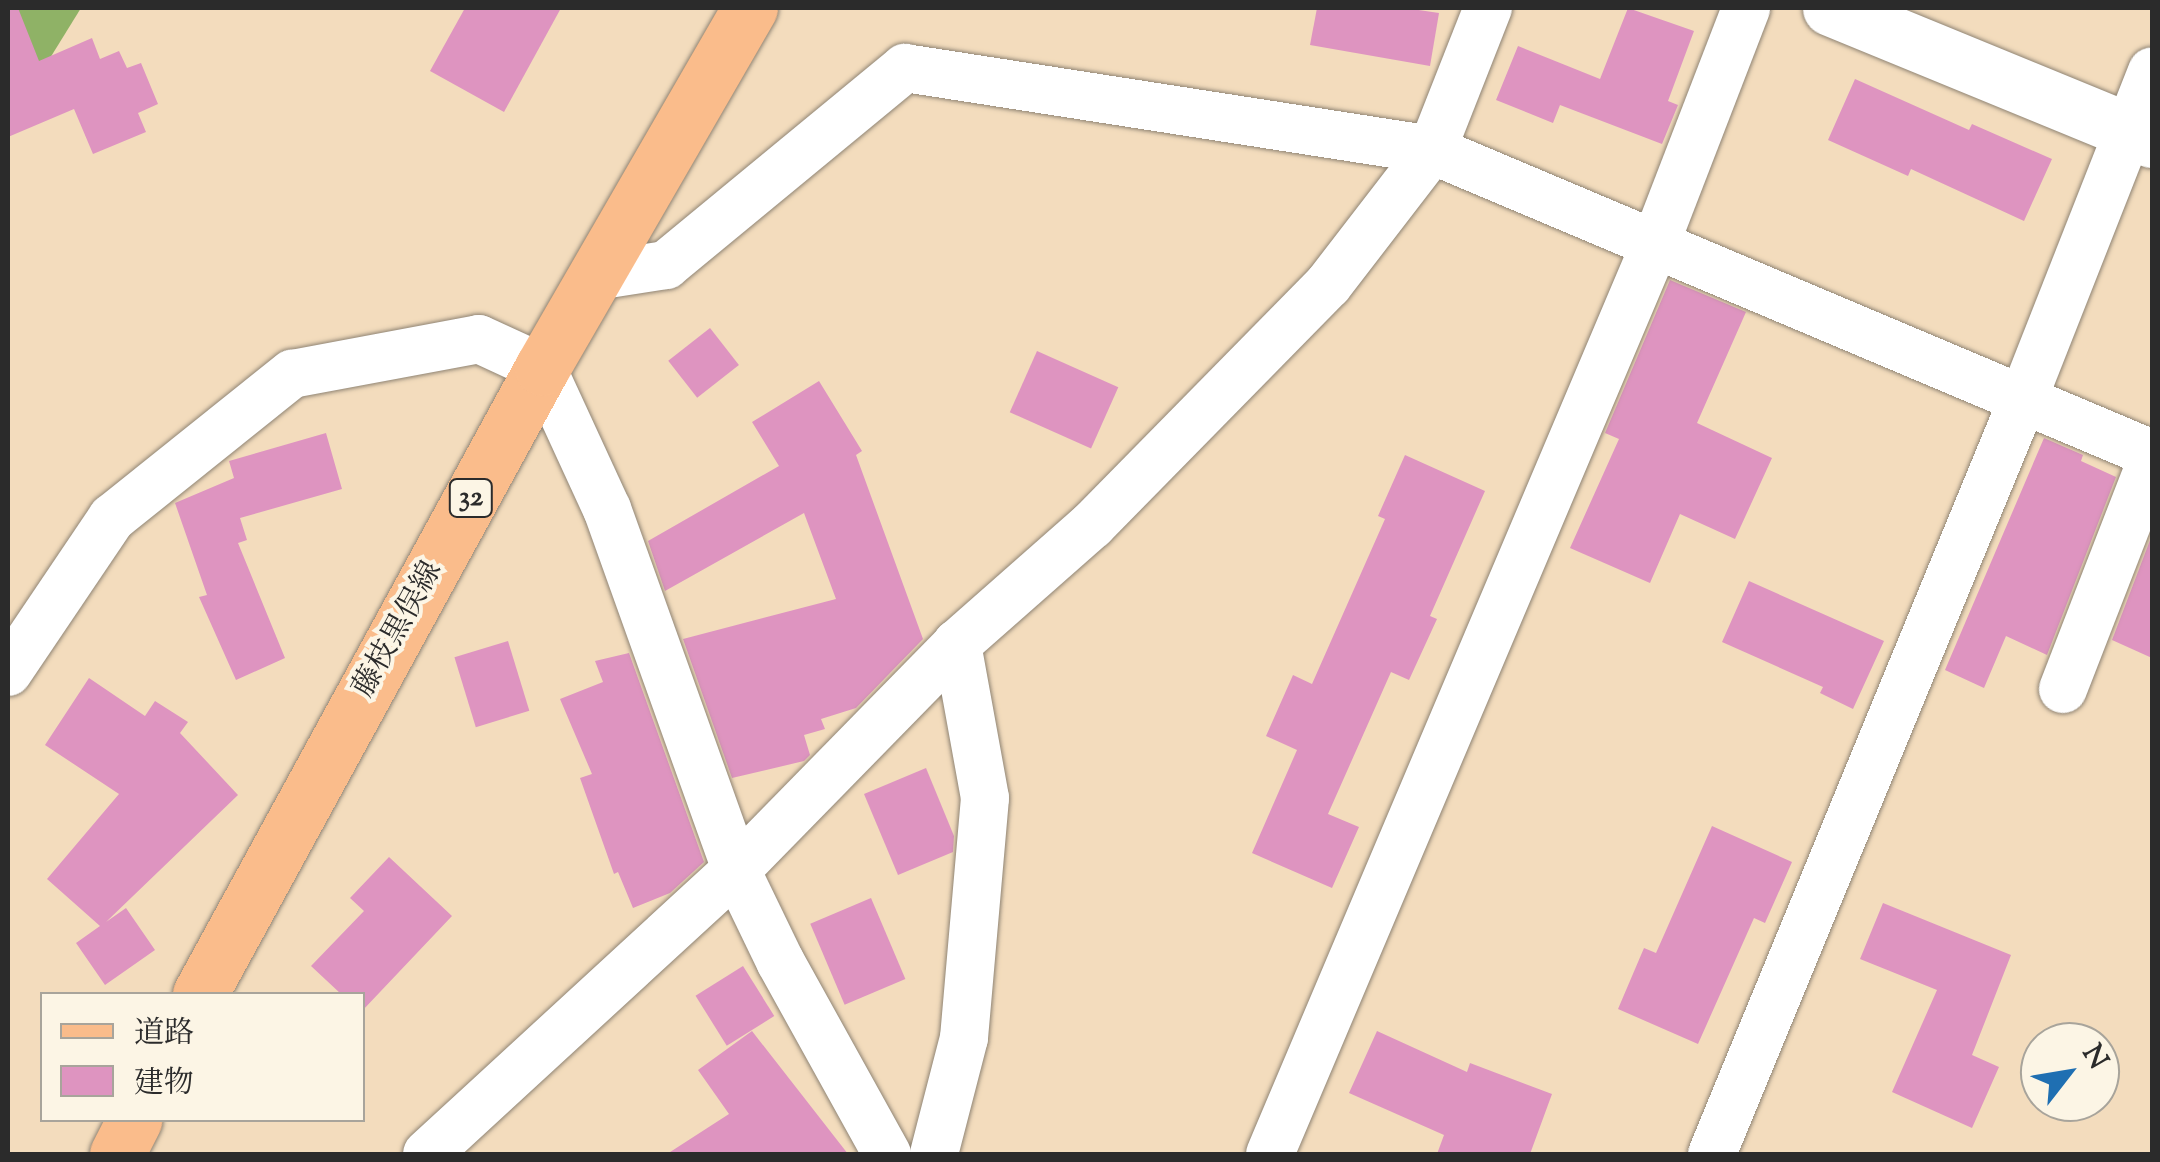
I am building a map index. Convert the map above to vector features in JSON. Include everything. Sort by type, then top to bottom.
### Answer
[{"type":"main road","name":"藤枝黒俣線","points":[[201,992],[542,368],[750,8]]},
{"type":"main road","points":[[117,1154],[133,1122]]},
{"type":"street","points":[[427,1154],[736,870],[957,644],[1092,525],[1328,285],[1432,150],[1488,8]]},
{"type":"street","points":[[1270,1154],[1654,247],[1746,8]]},
{"type":"street","points":[[1830,8],[2139,135]]},
{"type":"street","points":[[595,276],[666,265],[905,68],[1432,150],[2152,457],[2062,689]]},
{"type":"street","points":[[1712,1154],[2023,399],[2139,135],[2152,71]]},
{"type":"street","points":[[8,672],[112,518],[292,374],[479,338],[542,368],[607,508],[736,870],[780,961],[887,1154]]},
{"type":"street","points":[[934,1154],[964,1038],[985,798],[957,644]]},
{"type":"green space","points":[[8,8],[81,8],[8,126]]},
{"type":"building","points":[[8,8],[18,8],[39,61],[92,38],[100,59],[119,51],[127,68],[141,63],[158,104],[138,113],[146,132],[93,154],[74,109],[8,137]]},
{"type":"building","points":[[465,8],[561,8],[504,112],[430,71]]},
{"type":"building","points":[[1317,8],[1405,8],[1439,13],[1430,66],[1310,45]]},
{"type":"building","points":[[1628,8],[1694,31],[1668,101],[1678,105],[1662,144],[1560,105],[1553,123],[1496,100],[1518,46],[1600,79]]},
{"type":"building","points":[[1855,79],[1969,130],[1972,124],[2052,159],[2024,221],[1911,169],[1908,176],[1828,140]]},
{"type":"building","points":[[1670,280],[1746,312],[1697,423],[1772,458],[1735,539],[1680,514],[1650,583],[1570,548],[1619,439],[1605,433]]},
{"type":"building","points":[[710,328],[739,365],[697,398],[668,361]]},
{"type":"building","points":[[1037,351],[1118,387],[1091,448],[1010,412]]},
{"type":"building","points":[[819,381],[862,451],[856,455],[923,639],[856,708],[821,719],[825,729],[804,735],[810,755],[804,761],[732,778],[683,639],[836,599],[804,513],[665,591],[648,541],[779,466],[752,422]]},
{"type":"building","points":[[326,433],[342,489],[240,518],[247,540],[238,543],[285,658],[236,680],[199,597],[207,595],[175,503],[234,478],[229,461]]},
{"type":"building","points":[[2044,438],[2083,455],[2081,461],[2116,477],[2047,655],[2006,636],[1984,688],[1945,670]]},
{"type":"building","points":[[1405,455],[1485,491],[1430,616],[1437,619],[1409,680],[1391,672],[1328,814],[1359,827],[1332,888],[1252,853],[1297,750],[1266,736],[1293,675],[1312,684],[1385,519],[1378,516]]},
{"type":"building","points":[[2152,535],[2152,658],[2112,640]]},
{"type":"building","points":[[1749,581],[1884,641],[1853,709],[1820,693],[1823,687],[1722,642]]},
{"type":"building","points":[[508,641],[529,711],[476,727],[454,657]]},
{"type":"building","points":[[629,653],[704,862],[670,893],[633,908],[618,872],[614,874],[580,778],[592,774],[560,699],[603,682],[595,661]]},
{"type":"building","points":[[89,678],[145,716],[155,701],[188,722],[180,733],[238,795],[106,922],[126,908],[155,950],[105,985],[76,943],[100,926],[47,879],[119,794],[45,745]]},
{"type":"building","points":[[926,768],[954,836],[953,852],[898,875],[864,794]]},
{"type":"building","points":[[1712,826],[1792,862],[1765,923],[1754,918],[1698,1044],[1618,1009],[1644,948],[1656,953]]},
{"type":"building","points":[[389,857],[452,916],[365,1008],[365,992],[339,992],[311,966],[364,911],[350,898]]},
{"type":"building","points":[[871,898],[905,979],[845,1005],[810,924]]},
{"type":"building","points":[[1883,903],[2011,955],[1972,1055],[1999,1067],[1972,1128],[1892,1092],[1937,990],[1860,959]]},
{"type":"building","points":[[743,966],[774,1016],[727,1046],[696,996]]},
{"type":"building","points":[[752,1031],[848,1154],[667,1154],[729,1114],[698,1070]]},
{"type":"building","points":[[1377,1031],[1467,1072],[1470,1063],[1552,1094],[1530,1154],[1437,1154],[1444,1135],[1349,1093]]}]
